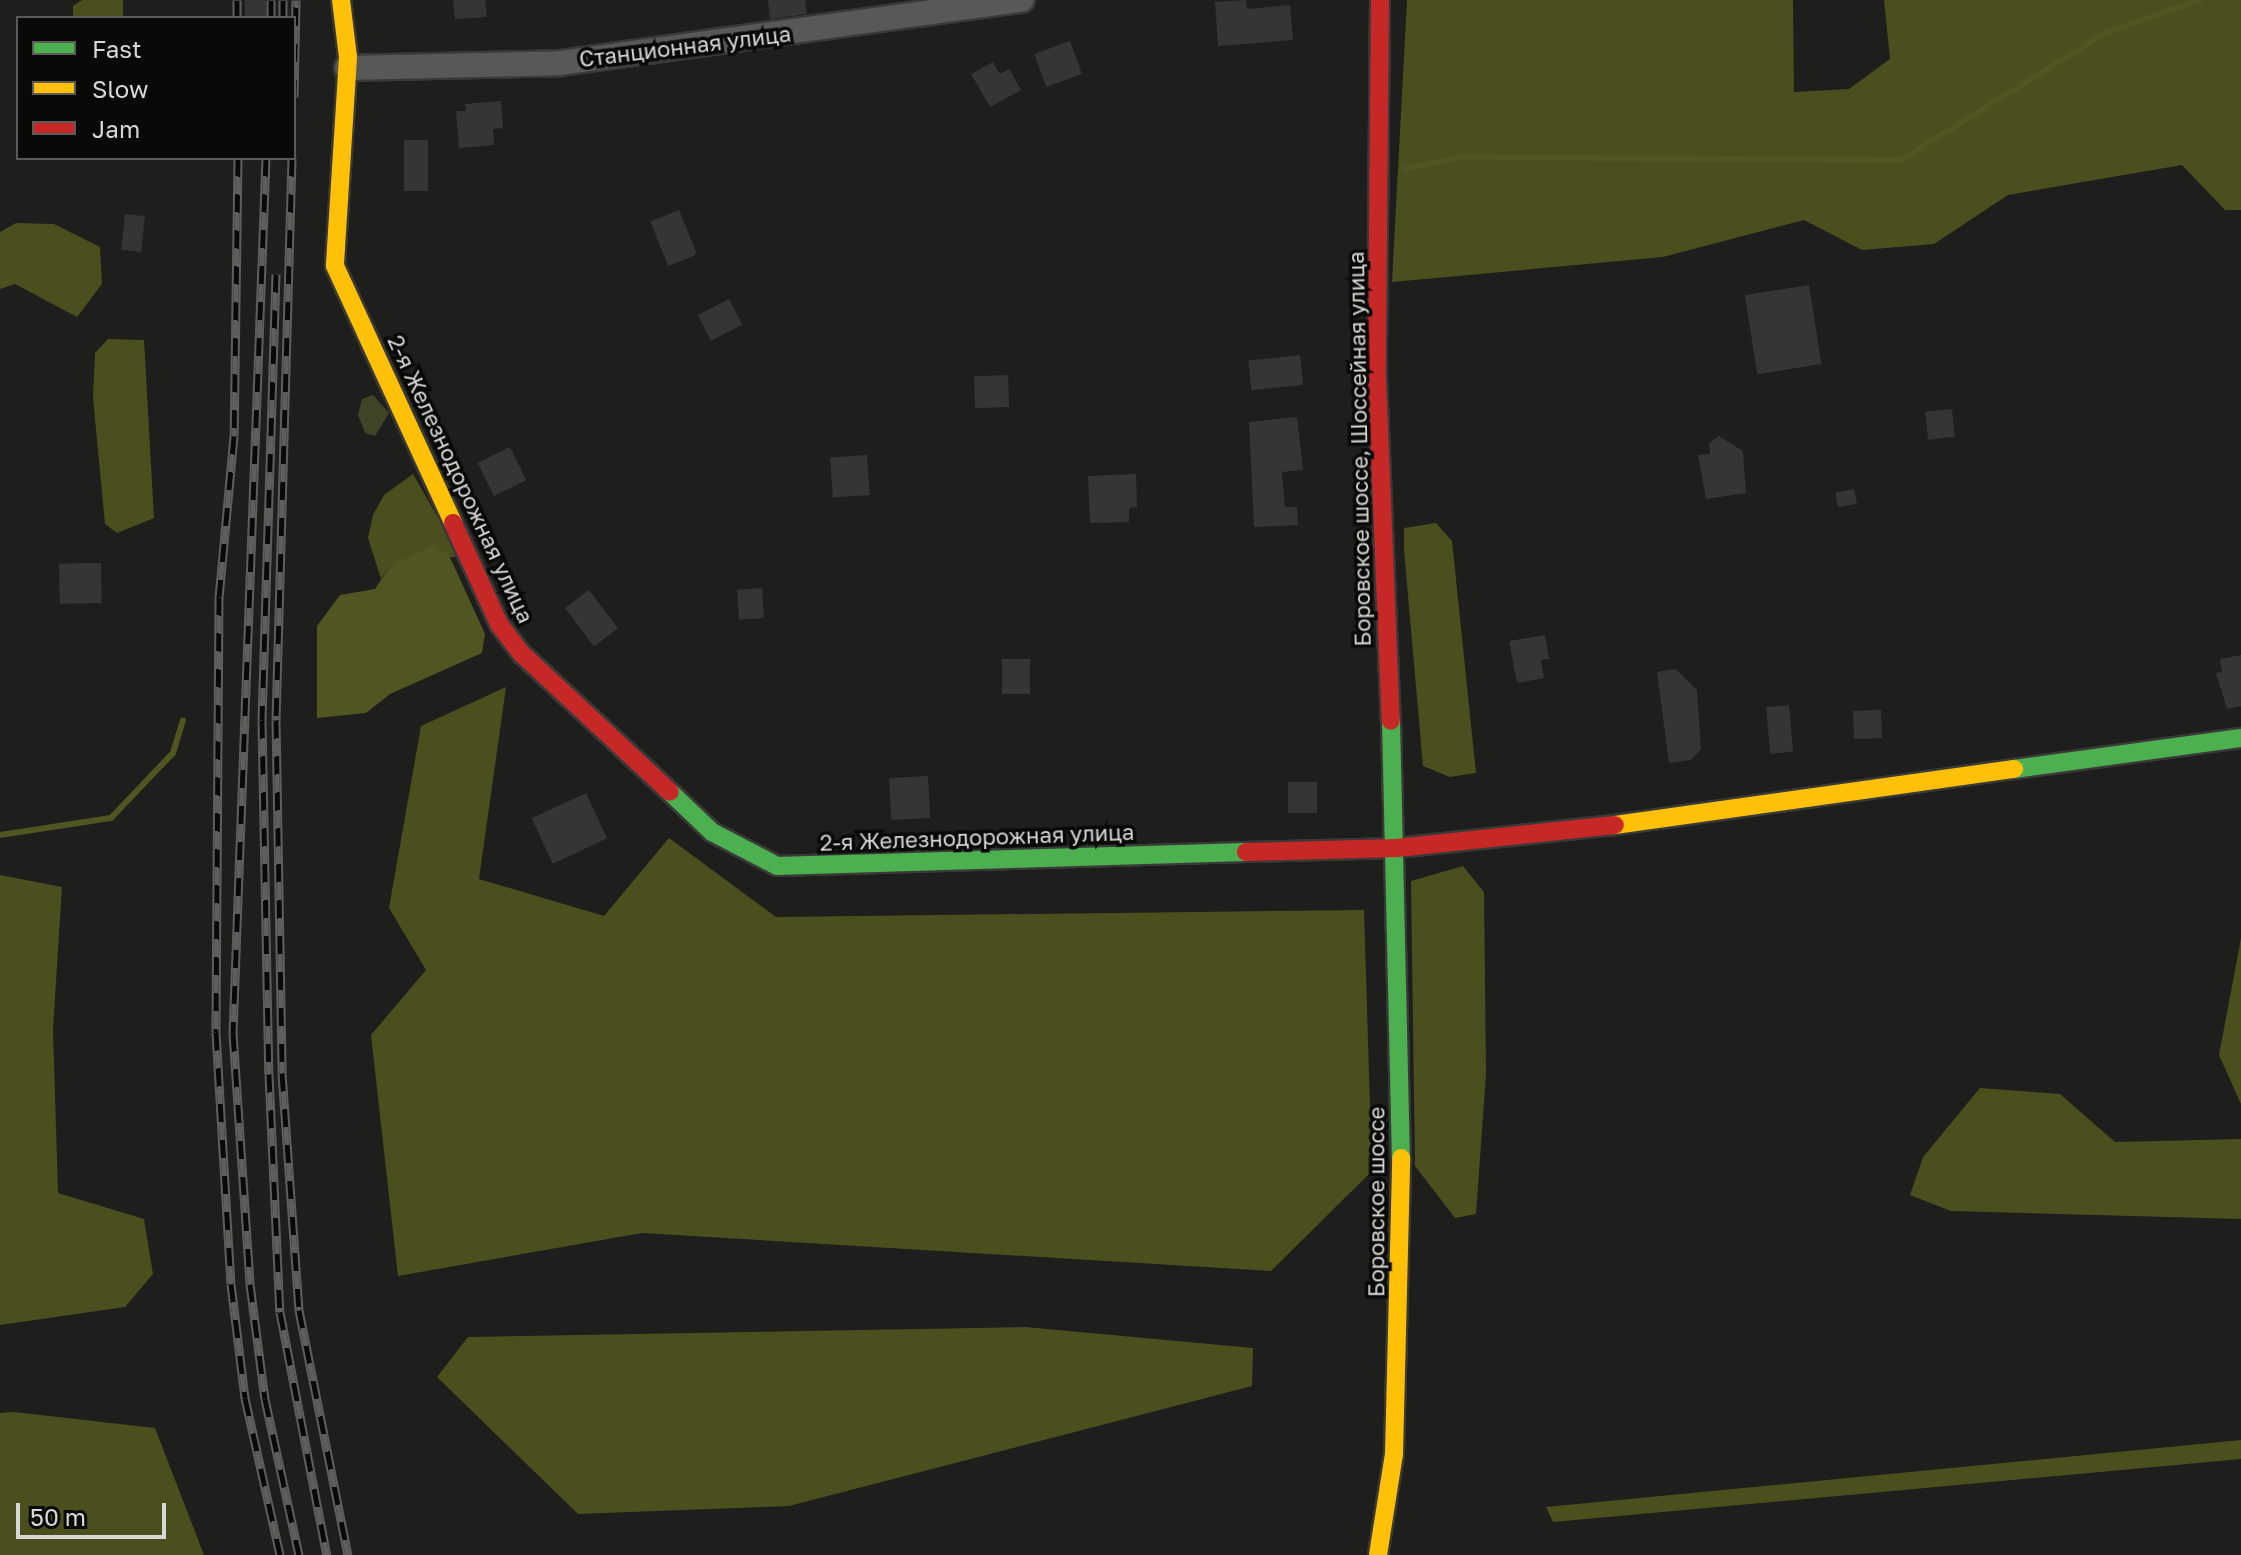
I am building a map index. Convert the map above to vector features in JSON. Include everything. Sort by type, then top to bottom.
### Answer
[{"type":"street","name":"2-я Железнодорожная улица","points":[[341,0],[347,68],[335,266],[499,624],[522,654],[737,851],[777,866],[1396,848],[1625,824],[2241,738]]},
{"type":"street","name":"Станционная улица","points":[[347,68],[560,63],[1022,0]]},
{"type":"street","name":"Боровское шоссе, Шоссейная улица","points":[[1380,0],[1377,379],[1396,848]]},
{"type":"street","name":"Боровское шоссе","points":[[1378,1555],[1394,1454],[1402,1247],[1396,848]]},
{"type":"shaded area","points":[[82,0],[123,0],[123,16],[73,16],[73,6]]},
{"type":"shaded area","points":[[1407,0],[1793,0],[1794,92],[1849,89],[1890,59],[1884,0],[2241,0],[2241,210],[2225,210],[2182,165],[2008,195],[1934,244],[1862,250],[1804,220],[1663,257],[1392,282]]},
{"type":"shaded area","points":[[16,223],[54,224],[100,247],[102,284],[77,317],[15,284],[0,289],[0,232]]},
{"type":"shaded area","points":[[108,339],[144,340],[154,518],[117,533],[105,524],[93,398],[95,353]]},
{"type":"shaded area","points":[[373,395],[389,413],[375,436],[365,433],[358,415],[362,399]]},
{"type":"shaded area","points":[[413,474],[460,556],[391,565],[381,579],[368,538],[373,515],[384,495]]},
{"type":"shaded area","points":[[1436,523],[1452,541],[1476,773],[1450,777],[1423,766],[1404,550],[1404,528]]},
{"type":"shaded area","points":[[433,545],[449,555],[485,634],[482,653],[390,694],[366,713],[317,718],[317,626],[340,595],[375,589],[391,565]]},
{"type":"shaded area","points":[[506,687],[479,879],[604,916],[669,838],[776,917],[1364,910],[1372,1171],[1271,1271],[642,1233],[398,1276],[371,1035],[426,970],[389,908],[421,726]]},
{"type":"shaded area","points":[[1463,866],[1484,892],[1486,1074],[1476,1214],[1455,1218],[1415,1166],[1411,881]]},
{"type":"shaded area","points":[[0,875],[62,887],[53,1029],[58,1193],[144,1219],[153,1274],[125,1307],[0,1325]]},
{"type":"shaded area","points":[[2241,938],[2241,1104],[2219,1055]]},
{"type":"shaded area","points":[[1980,1088],[2060,1094],[2115,1142],[2241,1139],[2241,1219],[1951,1211],[1910,1195],[1923,1157]]},
{"type":"shaded area","points":[[1025,1327],[1253,1348],[1252,1386],[789,1506],[578,1514],[437,1377],[468,1337]]},
{"type":"shaded area","points":[[0,1413],[155,1428],[204,1555],[0,1555]]},
{"type":"shaded area","points":[[2241,1440],[2241,1459],[1553,1522],[1546,1507]]},
{"type":"building","points":[[245,0],[266,0],[266,16],[245,16]]},
{"type":"building","points":[[453,0],[485,0],[487,17],[455,19]]},
{"type":"building","points":[[768,0],[805,0],[807,14],[770,19]]},
{"type":"building","points":[[1246,0],[1247,9],[1290,5],[1293,40],[1218,46],[1215,2]]},
{"type":"building","points":[[1070,41],[1082,74],[1046,87],[1034,54]]},
{"type":"building","points":[[993,62],[1000,74],[1009,69],[1021,90],[990,107],[971,74]]},
{"type":"building","points":[[501,101],[503,128],[493,129],[494,145],[459,148],[456,111],[466,111],[465,104]]},
{"type":"building","points":[[404,140],[428,140],[428,191],[404,191]]},
{"type":"building","points":[[679,210],[697,255],[668,266],[650,222]]},
{"type":"building","points":[[125,214],[145,216],[141,252],[121,250]]},
{"type":"building","points":[[1809,285],[1822,364],[1757,374],[1745,295]]},
{"type":"building","points":[[729,299],[742,325],[711,341],[698,315]]},
{"type":"building","points":[[1300,355],[1303,385],[1251,390],[1248,360]]},
{"type":"building","points":[[1008,375],[1009,407],[975,408],[974,376]]},
{"type":"building","points":[[1952,409],[1955,437],[1928,440],[1925,412]]},
{"type":"building","points":[[1297,417],[1303,470],[1282,472],[1285,507],[1297,507],[1298,525],[1254,527],[1249,422]]},
{"type":"building","points":[[1719,436],[1743,451],[1746,493],[1706,499],[1698,455],[1710,454],[1709,443]]},
{"type":"building","points":[[510,447],[526,480],[494,496],[478,463]]},
{"type":"building","points":[[867,455],[870,495],[833,497],[830,458]]},
{"type":"building","points":[[1136,474],[1137,507],[1129,508],[1129,522],[1090,523],[1088,476]]},
{"type":"building","points":[[1854,489],[1857,504],[1838,507],[1835,493]]},
{"type":"building","points":[[101,563],[102,603],[60,604],[59,564]]},
{"type":"building","points":[[762,588],[764,618],[739,620],[737,590]]},
{"type":"building","points":[[589,590],[618,628],[594,646],[565,608]]},
{"type":"building","points":[[1545,635],[1549,659],[1541,660],[1544,678],[1517,683],[1509,641]]},
{"type":"building","points":[[2241,655],[2241,706],[2227,709],[2216,673],[2222,672],[2220,659]]},
{"type":"building","points":[[1002,659],[1030,659],[1030,694],[1002,694]]},
{"type":"building","points":[[1676,669],[1697,690],[1701,749],[1691,760],[1669,763],[1657,672]]},
{"type":"building","points":[[1789,705],[1793,752],[1770,754],[1766,707]]},
{"type":"building","points":[[1881,710],[1882,738],[1854,739],[1853,711]]},
{"type":"building","points":[[928,776],[930,818],[891,820],[889,778]]},
{"type":"building","points":[[1288,782],[1317,782],[1317,813],[1288,813]]},
{"type":"building","points":[[586,793],[607,838],[553,864],[532,818]]},
{"type":"waterway","points":[[1405,169],[1461,157],[1901,160],[2105,33],[2200,0]]},
{"type":"waterway","points":[[0,835],[111,818],[173,753],[183,720]]},
{"type":"railway","points":[[237,0],[237,16]]},
{"type":"railway","points":[[271,0],[271,16]]},
{"type":"railway","points":[[283,0],[283,16]]},
{"type":"railway","points":[[296,0],[296,16]]},
{"type":"railway","points":[[238,160],[234,436],[219,597],[216,1032],[231,1284],[245,1398],[280,1555]]},
{"type":"railway","points":[[266,160],[233,1033],[250,1284],[265,1399],[299,1555]]},
{"type":"railway","points":[[292,160],[276,720],[282,1073],[299,1310],[348,1555]]},
{"type":"railway","points":[[276,274],[262,720],[269,1074],[280,1312],[327,1555]]},
{"type":"traffic: fast","points":[[1391,721],[1401,1158]]},
{"type":"traffic: fast","points":[[2014,769],[2241,738]]},
{"type":"traffic: fast","points":[[670,792],[712,832],[777,866],[1246,852]]},
{"type":"traffic: slow","points":[[341,0],[348,57],[335,266],[453,523]]},
{"type":"traffic: slow","points":[[1615,825],[2014,769]]},
{"type":"traffic: slow","points":[[1378,1555],[1394,1454],[1401,1158]]},
{"type":"traffic: jam","points":[[1380,0],[1377,379],[1391,721]]},
{"type":"traffic: jam","points":[[453,523],[499,624],[522,654],[670,792]]},
{"type":"traffic: jam","points":[[1246,852],[1396,848],[1615,825]]}]
